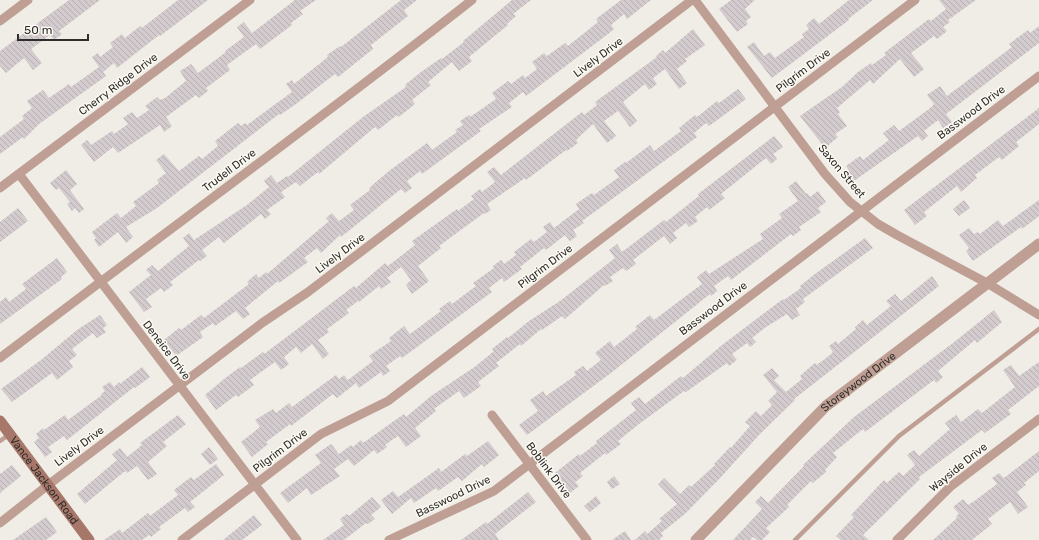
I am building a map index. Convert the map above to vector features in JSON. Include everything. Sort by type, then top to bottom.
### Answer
[{"type":"main road","name":"Vance Jackson Road","points":[[0,421],[48,485],[84,538]]},
{"type":"street","points":[[0,21],[28,0]]},
{"type":"street","name":"Cherry Ridge Drive","points":[[0,188],[250,0]]},
{"type":"street","name":"Trudell Drive","points":[[0,358],[100,281],[372,79],[472,0]]},
{"type":"street","name":"Saxon Street","points":[[694,0],[776,106],[825,174],[861,211],[897,235],[987,283],[1039,315]]},
{"type":"street","name":"Lively Drive","points":[[0,523],[178,385],[262,322],[308,292],[694,0]]},
{"type":"street","name":"Pilgrim Drive","points":[[182,540],[328,429],[388,401],[915,0]]},
{"type":"street","name":"Basswood Drive","points":[[389,540],[494,491],[1039,76]]},
{"type":"street","name":"Deneice Drive","points":[[19,174],[297,540]]},
{"type":"street","name":"Storeywood Drive","points":[[696,540],[826,406],[1039,244]]},
{"type":"street","name":"Boblink Drive","points":[[492,415],[587,540]]},
{"type":"street","name":"Wayside Drive","points":[[897,540],[950,487],[1039,419]]},
{"type":"lane","points":[[795,540],[899,436],[1039,329]]},
{"type":"lane","points":[[0,441],[10,434]]},
{"type":"building","points":[[69,0],[100,0],[59,31],[62,34],[54,40],[50,35],[31,49],[42,63],[33,70],[24,58],[6,73],[0,66],[0,51]]},
{"type":"building","points":[[178,0],[208,0],[160,36],[159,35],[117,68],[114,63],[103,72],[106,76],[39,124],[24,139],[23,137],[0,154],[0,137],[24,119],[22,116],[32,108],[27,101],[43,90],[49,98],[69,84],[71,87],[99,67],[92,57],[98,53],[100,57],[113,47],[110,43],[122,34],[125,38],[140,26],[142,28]]},
{"type":"building","points":[[295,0],[316,0],[300,11],[303,14],[291,23],[292,25],[260,49],[256,44],[227,65],[230,70],[206,88],[208,91],[199,98],[196,95],[166,117],[172,126],[164,132],[160,125],[118,153],[113,147],[94,162],[81,145],[87,140],[91,145],[112,131],[114,134],[128,124],[123,118],[132,112],[137,118],[149,110],[145,106],[157,97],[160,100],[165,98],[186,81],[180,71],[191,64],[198,73],[226,52],[225,51],[244,37],[237,27],[244,22],[252,33]]},
{"type":"building","points":[[401,0],[417,0],[404,10],[408,16],[371,45],[373,49],[338,77],[335,74],[296,104],[280,115],[279,114],[157,208],[126,227],[133,237],[126,243],[118,232],[99,247],[94,240],[96,238],[92,232],[117,213],[121,218],[136,206],[133,202],[159,183],[157,180],[166,173],[156,160],[164,154],[179,171],[199,156],[202,159],[218,146],[215,141],[238,123],[241,126],[245,123],[247,125],[292,92],[286,84],[292,80],[294,84],[328,57],[327,55],[340,46],[341,47]]},
{"type":"building","points":[[512,0],[531,0],[513,14],[516,16],[507,24],[508,25],[469,57],[472,61],[459,71],[452,62],[428,82],[431,85],[412,100],[415,104],[399,117],[397,115],[378,130],[375,127],[319,174],[318,172],[300,186],[296,182],[281,192],[285,197],[267,210],[271,214],[265,219],[261,214],[224,243],[219,237],[202,250],[207,256],[200,261],[199,260],[170,282],[173,285],[164,292],[161,288],[146,299],[152,307],[144,312],[129,292],[151,275],[146,270],[152,265],[158,271],[189,246],[183,238],[189,233],[194,240],[247,205],[269,187],[264,181],[271,175],[277,183],[287,176],[288,177],[363,117],[406,87],[405,85],[421,72],[441,58],[442,59],[464,42],[463,41]]},
{"type":"building","points":[[621,0],[651,0],[627,19],[624,14],[611,25],[614,29],[608,34],[526,96],[523,92],[509,103],[512,107],[479,129],[481,131],[422,174],[420,171],[407,181],[412,188],[405,193],[401,189],[341,237],[340,235],[321,253],[317,248],[304,258],[308,262],[279,283],[278,281],[245,308],[250,314],[243,319],[236,311],[215,326],[213,323],[200,332],[203,337],[176,356],[164,340],[179,328],[181,330],[201,315],[204,318],[249,284],[247,282],[256,274],[259,278],[266,272],[267,274],[329,221],[326,218],[332,213],[339,221],[354,210],[350,205],[370,190],[369,188],[389,171],[427,143],[432,150],[457,132],[455,130],[463,125],[460,121],[469,115],[470,117],[496,99],[492,93],[508,81],[511,84],[523,75],[525,78],[537,69],[532,62],[544,53],[547,56],[565,43],[568,46],[598,22],[596,19]]},
{"type":"building","points":[[731,0],[755,0],[745,9],[751,17],[746,21],[748,24],[737,32],[719,9]]},
{"type":"building","points":[[849,0],[873,0],[772,78],[747,47],[754,42],[764,56],[770,52],[775,58],[804,37],[802,34],[809,29],[806,25],[814,18],[819,24]]},
{"type":"building","points":[[939,0],[976,0],[948,20],[950,22],[943,27],[947,31],[937,39],[934,36],[911,53],[924,69],[914,77],[900,59],[873,84],[870,80],[837,108],[840,112],[838,114],[847,126],[835,134],[838,137],[825,148],[800,116],[842,87],[858,72],[871,63],[872,65],[886,55],[884,53],[929,19],[931,21],[946,9]]},
{"type":"building","points":[[1039,26],[1039,43],[946,114],[952,122],[943,128],[938,120],[924,131],[928,136],[922,141],[918,136],[851,183],[845,174],[849,171],[846,166],[860,156],[863,160],[889,140],[883,133],[894,125],[899,131],[929,109],[934,104],[927,95],[940,86],[947,96],[1012,47],[1009,44],[1028,30],[1030,33]]},
{"type":"building","points":[[693,29],[705,45],[685,59],[687,61],[677,69],[687,83],[679,89],[665,69],[653,78],[657,84],[649,90],[645,84],[623,102],[637,121],[630,127],[618,111],[604,121],[616,136],[607,143],[593,124],[576,140],[578,143],[567,151],[566,150],[526,180],[525,178],[487,204],[491,210],[485,214],[484,213],[439,246],[441,248],[418,266],[429,281],[412,294],[406,285],[411,280],[401,267],[387,278],[391,282],[381,289],[379,286],[359,302],[358,301],[346,310],[349,313],[327,329],[329,332],[318,340],[329,354],[323,359],[312,344],[301,353],[296,347],[284,357],[289,364],[281,370],[275,362],[250,380],[254,385],[238,397],[236,395],[216,410],[205,395],[224,379],[263,352],[264,354],[354,286],[356,288],[385,263],[388,266],[415,245],[412,241],[457,209],[458,211],[474,199],[471,196],[480,189],[482,192],[495,182],[487,172],[494,167],[501,175],[582,112],[584,115],[597,105],[595,102],[657,57],[656,56],[663,50],[665,53]]},
{"type":"building","points":[[738,89],[746,99],[709,126],[706,123],[694,133],[697,137],[582,221],[584,223],[573,230],[577,236],[570,241],[565,235],[546,250],[544,248],[520,267],[522,269],[504,282],[502,278],[489,288],[492,292],[402,358],[400,356],[386,366],[390,371],[383,376],[381,372],[359,388],[356,383],[337,398],[333,394],[291,426],[290,424],[266,442],[268,444],[252,457],[241,442],[260,427],[255,420],[273,409],[276,413],[289,403],[292,407],[336,375],[339,379],[344,375],[348,380],[373,361],[369,356],[391,341],[389,338],[404,326],[410,334],[441,311],[439,309],[450,301],[452,304],[476,286],[473,283],[494,268],[493,266],[501,260],[504,264],[516,255],[514,252],[531,239],[534,242],[547,232],[543,227],[550,222],[554,228],[579,209],[576,204],[592,193],[594,195],[619,177],[614,170],[650,145],[654,151],[681,131],[679,128],[695,115],[697,117],[717,101],[719,103]]},
{"type":"building","points":[[1039,108],[1039,124],[1016,142],[1019,146],[1002,160],[999,157],[975,175],[977,178],[961,192],[957,186],[924,212],[927,216],[915,225],[904,210]]},
{"type":"building","points":[[774,136],[783,147],[773,154],[777,159],[771,164],[766,158],[721,194],[725,198],[709,210],[707,207],[695,217],[698,221],[689,227],[686,223],[673,233],[677,238],[670,244],[664,236],[633,260],[636,264],[626,271],[623,268],[610,277],[613,281],[605,286],[604,285],[565,319],[562,316],[542,330],[541,329],[521,346],[520,344],[496,363],[499,366],[478,382],[481,386],[464,398],[459,391],[434,409],[436,411],[415,428],[421,436],[406,447],[398,436],[385,445],[387,447],[377,454],[374,450],[354,466],[348,459],[334,469],[340,476],[311,495],[307,488],[288,503],[280,493],[321,463],[315,455],[331,444],[339,454],[351,445],[353,447],[361,440],[363,443],[404,414],[406,417],[431,396],[476,366],[494,351],[492,349],[507,337],[508,338],[529,321],[560,301],[615,258],[609,250],[617,244],[622,252],[664,220],[666,222],[699,196],[698,194]]},
{"type":"building","points":[[66,170],[77,184],[70,190],[84,209],[79,213],[75,208],[72,211],[67,204],[70,202],[59,188],[56,190],[50,183]]},
{"type":"building","points":[[796,181],[810,197],[818,191],[826,202],[818,208],[821,212],[799,227],[801,230],[793,236],[791,234],[731,280],[728,276],[714,286],[717,291],[711,296],[710,294],[611,373],[527,435],[519,425],[538,411],[530,400],[543,391],[546,396],[576,375],[574,372],[583,366],[587,371],[601,360],[595,353],[610,341],[614,347],[637,329],[635,327],[650,315],[654,320],[702,284],[697,277],[706,270],[709,274],[763,239],[760,234],[782,218],[779,214],[798,201],[788,187]]},
{"type":"building","points":[[964,200],[970,208],[959,216],[953,209]]},
{"type":"building","points":[[1039,200],[1039,216],[973,261],[966,251],[969,248],[959,235],[969,228],[974,234],[978,232],[980,234],[998,220],[1003,226]]},
{"type":"building","points":[[18,208],[28,221],[0,242],[0,222]]},
{"type":"building","points":[[865,238],[873,248],[803,299],[805,302],[796,309],[800,315],[792,320],[787,314],[766,327],[752,338],[756,342],[750,347],[747,343],[732,354],[737,360],[729,366],[727,363],[686,392],[684,391],[639,424],[618,441],[621,444],[606,455],[605,453],[580,473],[583,476],[575,482],[579,486],[570,493],[555,473],[579,454],[580,456],[597,443],[596,441],[636,410],[631,403],[639,397],[645,404],[681,376],[683,378],[722,345],[783,299],[784,300],[801,288],[800,286],[815,274]]},
{"type":"building","points":[[57,258],[67,272],[61,277],[62,279],[0,324],[0,302],[6,297],[9,302],[26,289],[22,284]]},
{"type":"building","points":[[932,276],[939,286],[794,399],[795,400],[759,435],[685,514],[661,533],[663,536],[659,540],[635,540],[645,531],[647,534],[662,521],[659,519],[677,504],[658,484],[664,478],[680,494],[689,485],[691,487],[715,465],[714,464],[730,447],[731,448],[750,426],[745,422],[756,411],[761,416],[772,405],[768,401],[777,392],[763,375],[772,368],[779,376],[774,380],[786,392],[802,379],[800,376],[809,368],[815,363],[817,365],[833,352],[829,346],[836,341],[838,344],[856,329],[855,327],[863,320],[867,325],[891,306],[886,301],[895,294],[901,301]]},
{"type":"building","points":[[994,310],[1002,322],[977,343],[975,340],[938,371],[943,377],[936,383],[934,380],[865,432],[863,429],[833,453],[837,457],[825,470],[826,472],[813,483],[811,481],[787,505],[789,507],[766,528],[770,532],[762,540],[757,540],[753,537],[750,540],[733,540],[762,509],[755,502],[761,496],[768,503],[804,466],[803,465],[854,417],[953,343]]},
{"type":"building","points":[[100,315],[107,325],[103,328],[106,332],[97,338],[93,333],[72,349],[77,355],[69,361],[73,367],[57,380],[52,373],[12,402],[1,389],[41,360],[77,330]]},
{"type":"building","points":[[1039,362],[1039,386],[1008,410],[1011,414],[985,433],[982,430],[919,477],[920,479],[863,535],[869,540],[841,540],[836,536],[854,517],[851,515],[884,480],[887,483],[899,472],[903,476],[915,465],[907,455],[914,450],[919,456],[950,429],[945,423],[956,415],[961,422],[978,409],[982,413],[1015,387],[1003,370],[1011,365],[1019,376]]},
{"type":"building","points":[[142,367],[150,377],[135,388],[134,387],[67,440],[64,436],[48,447],[52,452],[45,457],[34,442],[39,438],[36,434],[65,415],[68,420],[102,395],[101,394],[105,391],[102,387],[110,382],[114,387],[119,382],[120,384]]},
{"type":"building","points":[[178,415],[186,424],[163,442],[167,446],[148,462],[157,474],[148,480],[137,466],[127,473],[125,471],[85,504],[77,494],[117,460],[112,454],[120,448],[127,457],[142,445],[140,443]]},
{"type":"building","points":[[488,441],[499,455],[484,467],[482,464],[462,481],[458,477],[438,491],[436,488],[414,503],[411,498],[392,514],[381,500],[393,491],[398,497],[439,468],[441,472],[465,454],[467,456]]},
{"type":"building","points":[[209,447],[218,459],[210,465],[201,454]]},
{"type":"building","points":[[1039,451],[1039,471],[1024,483],[1026,485],[1017,492],[1028,507],[1018,514],[1010,502],[988,519],[992,524],[972,540],[933,540],[957,518],[956,516],[959,514],[953,507],[963,499],[968,505],[973,502],[997,484],[992,478],[999,473],[1004,478]]},
{"type":"building","points":[[216,464],[224,475],[190,502],[195,507],[188,512],[185,508],[159,527],[161,529],[151,537],[149,535],[142,540],[104,540],[120,529],[122,533],[148,513],[150,516],[178,495],[174,490],[191,477],[194,480]]},
{"type":"building","points":[[12,465],[21,476],[0,493],[0,474]]},
{"type":"building","points":[[614,476],[620,484],[612,489],[607,482]]},
{"type":"building","points":[[528,492],[536,502],[495,534],[499,540],[461,540],[486,522],[487,524]]},
{"type":"building","points":[[596,496],[601,503],[590,512],[584,506]]},
{"type":"building","points":[[372,497],[381,507],[371,515],[375,519],[368,524],[366,523],[344,540],[323,540],[344,525],[340,519],[347,514],[349,516]]},
{"type":"building","points":[[254,515],[262,525],[242,540],[223,540]]},
{"type":"building","points":[[46,517],[57,532],[46,540],[13,540]]},
{"type":"building","points":[[625,531],[631,540],[612,540]]}]
